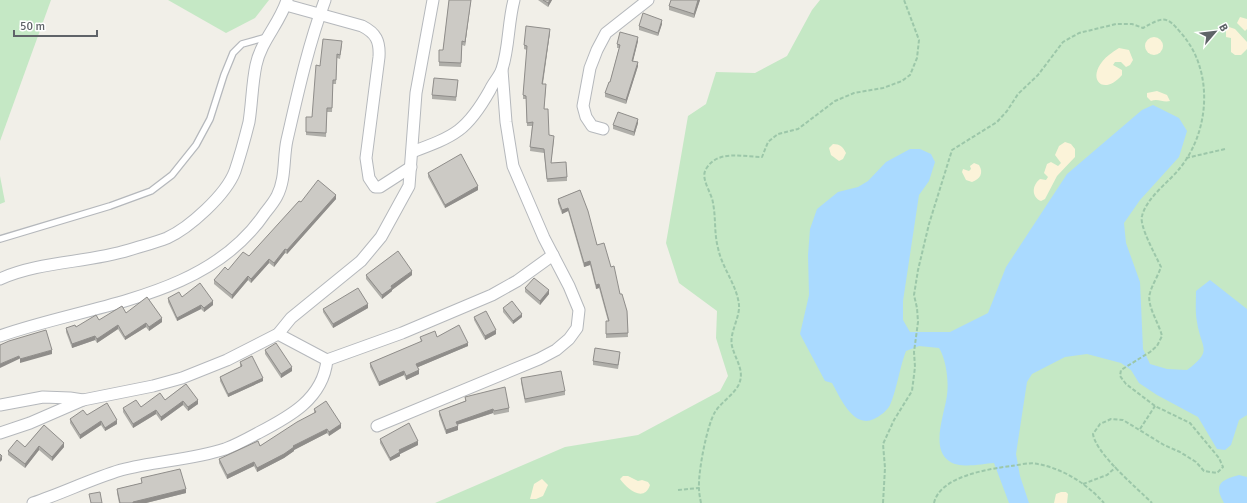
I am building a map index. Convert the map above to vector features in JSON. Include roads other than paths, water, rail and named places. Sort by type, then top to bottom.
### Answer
[{"type":"street","points":[[0,336],[100,308],[179,282],[209,267],[245,240],[257,226],[277,196],[284,173],[287,142],[306,57],[325,0]]},
{"type":"street","points":[[0,433],[30,423],[84,400],[153,386],[182,378],[228,360],[278,334],[291,318],[347,274],[373,250],[409,186],[416,93],[434,0]]},
{"type":"street","points":[[377,426],[539,359],[556,350],[569,339],[577,328],[578,310],[569,286],[553,255],[513,166],[506,122],[502,70],[514,0]]},
{"type":"street","points":[[602,129],[592,126],[586,117],[583,106],[590,68],[606,33],[648,0]]},
{"type":"street","points":[[0,279],[11,274],[41,267],[82,261],[128,251],[167,238],[198,218],[216,198],[234,173],[248,122],[256,64],[267,37],[286,2],[320,15],[362,26],[370,30],[378,38],[380,47],[366,167],[371,183],[375,187],[385,185],[411,166]]},
{"type":"street","points":[[412,152],[437,143],[467,124],[476,113],[502,70]]},
{"type":"street","points":[[278,334],[327,360],[402,333],[479,302],[506,288],[553,255]]},
{"type":"street","points":[[34,503],[107,474],[134,467],[208,453],[237,444],[283,420],[308,401],[322,378],[327,360]]},
{"type":"street","points":[[0,405],[42,398],[84,400]]},
{"type":"lane","points":[[0,239],[110,206],[151,191],[172,175],[196,145],[210,118],[233,52],[242,44],[267,37]]},
{"type":"water","points":[[1153,105],[1179,118],[1187,131],[1179,157],[1140,200],[1124,223],[1126,243],[1140,282],[1143,349],[1150,364],[1167,369],[1187,370],[1201,358],[1204,349],[1196,318],[1196,291],[1210,280],[1247,309],[1247,415],[1239,420],[1231,445],[1225,450],[1217,449],[1198,417],[1157,395],[1139,383],[1131,370],[1121,363],[1087,354],[1065,357],[1032,374],[1027,382],[1016,454],[1020,476],[1029,503],[1009,503],[994,463],[959,465],[949,461],[943,455],[940,448],[939,439],[948,383],[945,364],[939,348],[919,346],[906,351],[892,400],[887,409],[876,418],[866,421],[860,420],[854,416],[843,403],[832,383],[825,381],[800,334],[809,295],[808,255],[810,229],[817,209],[838,192],[858,187],[868,181],[886,162],[910,149],[920,149],[931,154],[935,162],[929,181],[919,195],[903,301],[903,320],[910,332],[950,332],[988,313],[1006,267],[1067,174],[1142,110]]},
{"type":"water","points":[[1239,475],[1247,477],[1247,503],[1224,503],[1219,487],[1223,481]]}]
